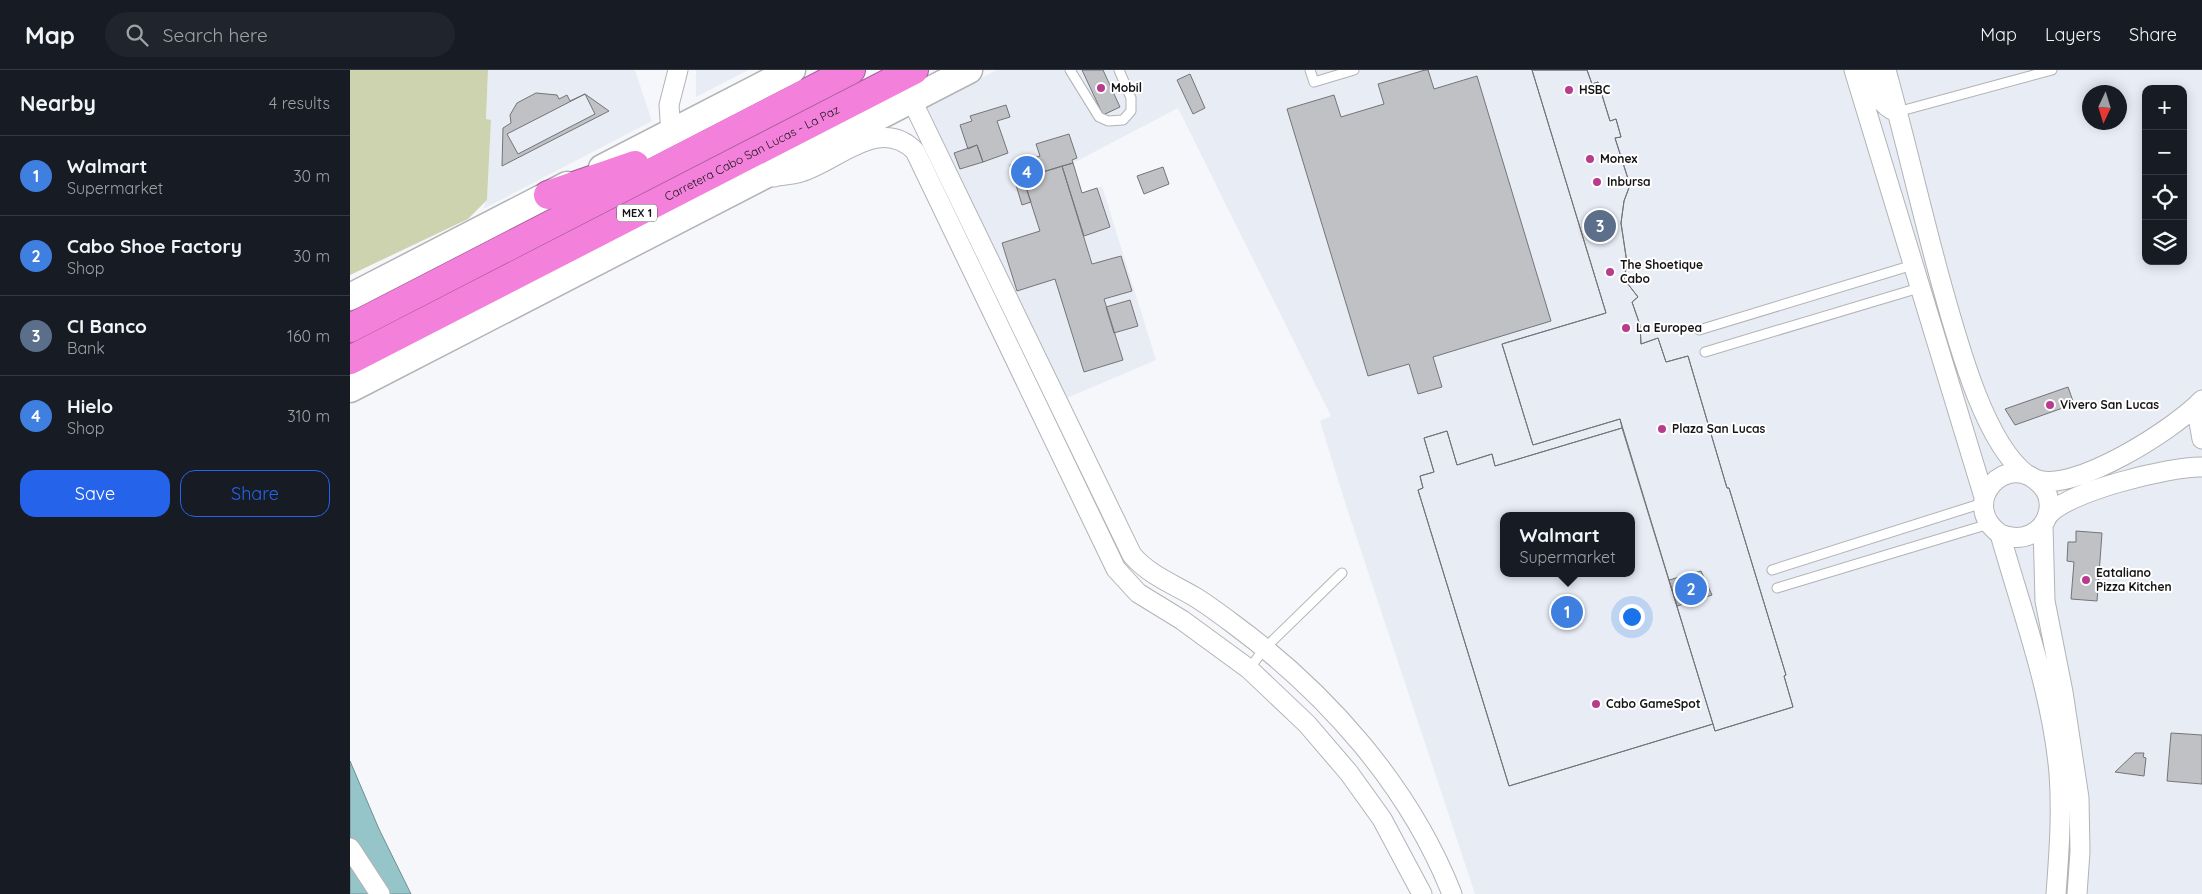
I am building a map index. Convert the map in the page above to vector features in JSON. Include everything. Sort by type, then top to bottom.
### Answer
[{"type":"highway","name":"MEX 1","points":[[350,328],[851,70]]},
{"type":"highway","name":"Carretera Cabo San Lucas - La Paz","points":[[355,357],[918,82]]},
{"type":"highway","points":[[548,195],[728,133]]},
{"type":"main road","points":[[350,297],[792,70]]},
{"type":"main road","points":[[350,389],[757,179],[918,82],[969,70]]},
{"type":"street","points":[[671,133],[669,105],[678,70]]},
{"type":"street","points":[[1854,70],[1984,500],[1985,518],[1994,529],[2036,659],[2055,746],[2059,774],[2060,850],[2056,894]]},
{"type":"street","points":[[1868,70],[1878,98],[1889,109],[1897,112]]},
{"type":"street","points":[[1886,70],[1926,229],[1968,373],[2000,442],[2016,465],[2043,486],[2048,496],[2045,521],[2045,601],[2063,692],[2079,798],[2080,852],[2077,894]]},
{"type":"street","points":[[918,82],[916,109],[1128,548],[1148,571],[1195,598],[1298,676],[1371,754],[1406,804],[1435,856],[1452,894]]},
{"type":"street","points":[[757,179],[801,172],[874,138],[883,136],[899,139],[911,148],[918,156],[1116,569],[1138,593],[1249,669],[1307,724],[1349,773],[1382,820],[1422,894]]},
{"type":"street","points":[[1984,500],[1993,482],[2008,474],[2030,476],[2048,482],[2065,480],[2125,455],[2173,426],[2202,400]]},
{"type":"street","points":[[2202,405],[2199,422],[2202,439]]},
{"type":"street","points":[[1994,529],[2015,538],[2023,538],[2030,535],[2062,503],[2169,469],[2202,466]]},
{"type":"street","points":[[350,848],[380,894]]},
{"type":"lane","points":[[1070,70],[1098,117],[1108,121],[1122,120],[1131,111],[1130,98],[1119,70]]},
{"type":"lane","points":[[1310,70],[1314,82],[1354,70]]},
{"type":"lane","points":[[1897,112],[2052,70]]},
{"type":"lane","points":[[1699,330],[1913,266]]},
{"type":"lane","points":[[1706,352],[1919,288]]},
{"type":"lane","points":[[1772,570],[1984,500]]},
{"type":"lane","points":[[1778,588],[1994,529]]},
{"type":"lane","points":[[1249,669],[1264,649],[1342,574]]},
{"type":"shaded area","points":[[488,70],[635,70],[652,121],[483,209],[487,200],[491,120],[486,120]]},
{"type":"shaded area","points":[[696,70],[748,70],[696,97]]},
{"type":"shaded area","points":[[997,70],[2202,70],[2202,894],[1475,894],[1342,493],[1320,421],[1331,416],[1178,108],[1073,163],[1082,193],[1102,186],[1156,360],[1067,398],[926,107]]},
{"type":"green space","points":[[350,70],[488,70],[486,119],[491,120],[487,200],[468,219],[350,275]]},
{"type":"water","points":[[350,761],[379,829],[411,894],[350,894]]},
{"type":"building","name":"Mobil","points":[[1082,70],[1103,70],[1120,107],[1103,115]]},
{"type":"building","points":[[1428,70],[1434,89],[1477,76],[1551,321],[1433,357],[1442,387],[1418,394],[1409,364],[1368,376],[1287,109],[1334,95],[1341,117],[1384,104],[1378,84]]},
{"type":"building","name":"Plaza San Lucas","points":[[1532,70],[1587,70],[1592,84],[1598,82],[1610,121],[1616,119],[1621,137],[1615,138],[1630,185],[1624,201],[1621,223],[1627,263],[1624,279],[1638,297],[1632,302],[1640,325],[1641,344],[1658,338],[1666,362],[1688,356],[1786,675],[1784,676],[1793,707],[1715,731],[1713,724],[1509,786],[1418,490],[1423,488],[1420,476],[1434,472],[1424,438],[1447,431],[1457,465],[1492,454],[1495,466],[1622,428],[1620,419],[1533,445],[1502,344],[1606,313]]},
{"type":"building","points":[[1532,70],[1587,70],[1592,84],[1598,82],[1610,121],[1616,119],[1621,137],[1615,138],[1630,185],[1624,201],[1621,223],[1627,263],[1624,279],[1638,297],[1632,302],[1640,325],[1641,344],[1658,338],[1666,362],[1688,356],[1786,675],[1784,676],[1793,707],[1715,731],[1620,419],[1533,445],[1502,344],[1606,313]]},
{"type":"building","points":[[1190,74],[1205,108],[1193,114],[1177,80]]},
{"type":"building","points":[[536,93],[557,95],[559,99],[567,95],[570,101],[585,94],[609,111],[502,166],[503,128],[511,123],[510,115],[517,103]]},
{"type":"building","points":[[585,94],[595,114],[518,154],[507,134]]},
{"type":"building","points":[[1006,105],[1010,117],[997,121],[1008,153],[983,162],[977,145],[968,149],[960,125],[972,121],[970,116]]},
{"type":"building","points":[[1069,134],[1077,158],[1072,160],[1073,163],[1023,178],[1031,202],[1022,205],[1010,165],[1040,156],[1036,144]]},
{"type":"building","points":[[977,145],[983,162],[960,169],[954,153]]},
{"type":"building","points":[[1073,163],[1082,193],[1097,188],[1110,227],[1084,236],[1062,166]]},
{"type":"building","points":[[1062,166],[1092,264],[1121,256],[1132,291],[1104,299],[1123,360],[1084,372],[1055,279],[1017,291],[1002,243],[1040,231],[1023,178]]},
{"type":"building","points":[[1163,167],[1169,184],[1144,194],[1137,176]]},
{"type":"building","points":[[1130,300],[1138,326],[1114,333],[1106,307]]},
{"type":"building","points":[[2068,387],[2074,404],[2015,425],[2005,409]]},
{"type":"building","points":[[1622,428],[1713,724],[1509,786],[1418,490],[1423,488],[1420,476],[1434,472],[1424,438],[1447,431],[1457,465],[1492,454],[1495,466]]},
{"type":"building","name":"Eataliano Pizza Kitchen","points":[[2076,531],[2102,533],[2097,601],[2071,599],[2074,562],[2067,561],[2068,542],[2076,542]]},
{"type":"building","points":[[1701,571],[1712,595],[1677,606],[1669,580]]},
{"type":"building","points":[[2171,733],[2202,735],[2202,784],[2167,781]]},
{"type":"building","points":[[2135,753],[2144,753],[2143,757],[2146,758],[2144,776],[2115,772]]},
{"type":"place","name":"Mobil","points":[[1101,88]]},
{"type":"place","name":"HSBC","points":[[1569,90]]},
{"type":"place","name":"Monex","points":[[1590,159]]},
{"type":"place","name":"Hielo","points":[[1027,172]]},
{"type":"place","name":"Inbursa","points":[[1597,182]]},
{"type":"place","name":"CI Banco","points":[[1600,226]]},
{"type":"place","name":"The Shoetique Cabo","points":[[1610,272]]},
{"type":"place","name":"La Europea","points":[[1626,328]]},
{"type":"place","name":"Vivero San Lucas","points":[[2050,405]]},
{"type":"place","name":"Plaza San Lucas","points":[[1662,429]]},
{"type":"place","name":"Eataliano Pizza Kitchen","points":[[2086,580]]},
{"type":"place","name":"Cabo Shoe Factory","points":[[1691,589]]},
{"type":"place","name":"Walmart","points":[[1567,612]]},
{"type":"place","name":"Cabo GameSpot","points":[[1596,704]]}]
